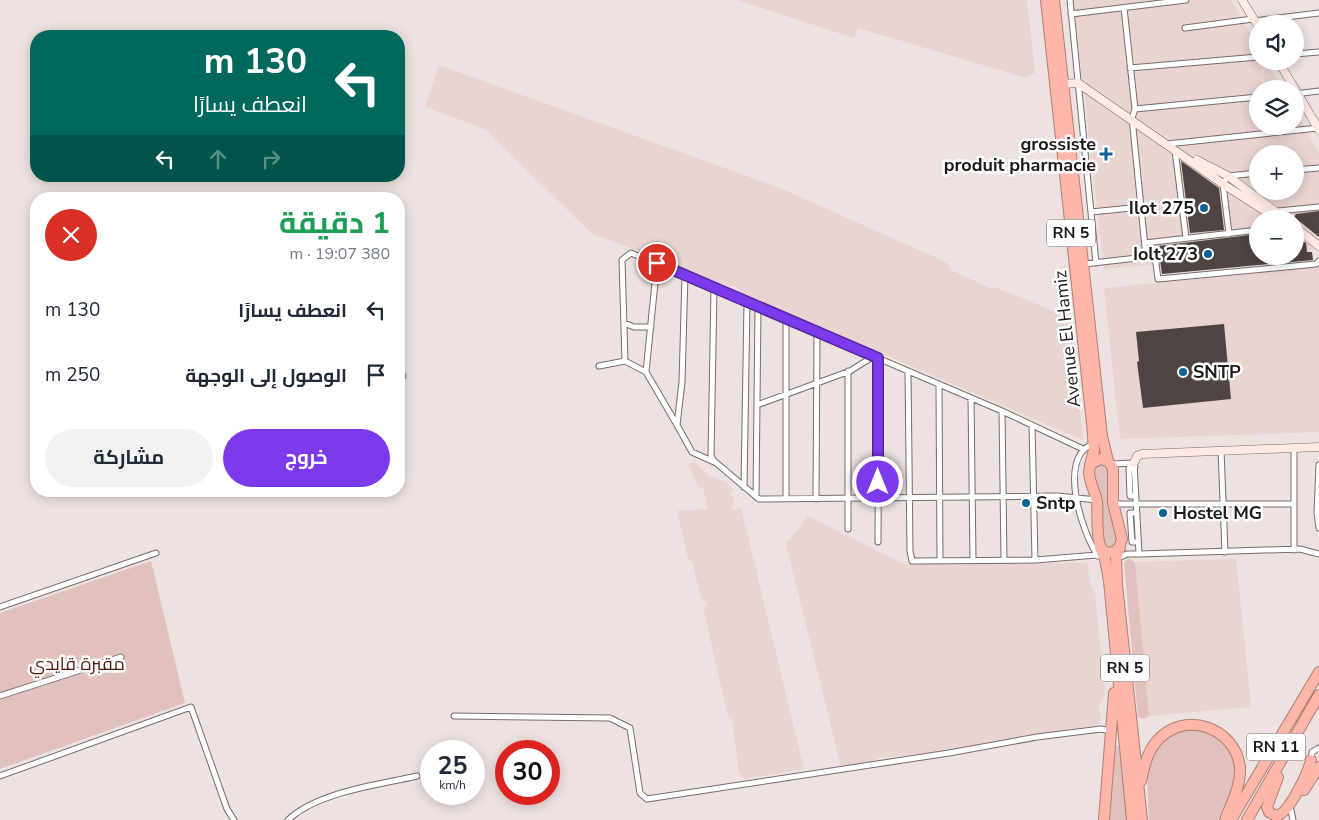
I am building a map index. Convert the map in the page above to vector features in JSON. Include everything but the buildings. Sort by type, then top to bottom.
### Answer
[{"type":"highway","name":"Avenue El Hamiz","points":[[1046,0],[1094,444],[1089,474],[1097,500],[1098,551]]},
{"type":"highway","name":"RN 5","points":[[1054,0],[1102,436],[1110,463]]},
{"type":"highway","points":[[1090,465],[1098,459],[1110,463],[1113,470],[1113,504],[1122,538],[1120,546],[1109,552],[1098,551]]},
{"type":"highway","name":"RN 5","points":[[1120,546],[1116,559],[1127,688],[1142,820]]},
{"type":"highway","name":"RN 5","points":[[1098,551],[1106,566],[1132,820]]},
{"type":"highway","points":[[1104,820],[1116,665]]},
{"type":"highway","name":"RN 11","points":[[1231,820],[1319,672]]},
{"type":"highway","name":"RN 11","points":[[1247,820],[1319,695]]},
{"type":"highway","points":[[1139,789],[1145,761],[1157,741],[1169,731],[1182,725],[1201,725],[1207,727],[1227,739],[1240,768],[1234,798],[1225,820]]},
{"type":"highway","points":[[1285,757],[1268,804],[1269,812],[1276,816],[1286,811],[1306,774],[1316,764]]},
{"type":"highway","points":[[1286,820],[1292,815],[1316,764]]},
{"type":"street","points":[[1070,0],[1096,263]]},
{"type":"street","points":[[1071,14],[1186,0]]},
{"type":"street","points":[[1242,0],[1251,15]]},
{"type":"street","points":[[1124,8],[1135,109],[1132,118],[1146,257]]},
{"type":"street","points":[[1300,15],[1319,12]]},
{"type":"street","points":[[1185,28],[1249,23]]},
{"type":"street","points":[[1304,53],[1319,52]]},
{"type":"street","points":[[1130,68],[1249,58]]},
{"type":"street","points":[[1063,84],[1078,82],[1132,118],[1223,184],[1263,210]]},
{"type":"street","points":[[1304,91],[1319,90]]},
{"type":"street","points":[[1135,109],[1249,98]]},
{"type":"street","points":[[1167,144],[1318,129],[1304,105]]},
{"type":"street","points":[[1175,149],[1228,176],[1277,210]]},
{"type":"street","points":[[1175,149],[1186,238]]},
{"type":"street","points":[[1304,169],[1319,168]]},
{"type":"street","points":[[1228,176],[1249,174]]},
{"type":"street","points":[[1228,176],[1223,184],[1229,234]]},
{"type":"street","points":[[1091,212],[1141,206]]},
{"type":"street","points":[[1288,210],[1319,207]]},
{"type":"street","points":[[1145,243],[1249,231]]},
{"type":"street","points":[[1304,234],[1319,246]]},
{"type":"street","points":[[626,361],[622,260],[631,253],[1002,411],[1084,449]]},
{"type":"street","points":[[1084,264],[1155,256],[1158,279],[1316,264],[1319,261]]},
{"type":"street","points":[[646,372],[657,263]]},
{"type":"street","points":[[677,425],[682,382],[685,275]]},
{"type":"street","points":[[714,288],[711,456],[716,463],[756,497],[786,499],[940,499],[1033,496],[1097,500]]},
{"type":"street","points":[[744,487],[747,302]]},
{"type":"street","points":[[756,497],[758,306]]},
{"type":"street","points":[[786,318],[786,499]]},
{"type":"street","points":[[624,323],[634,327],[651,327]]},
{"type":"street","points":[[816,499],[817,332]]},
{"type":"street","points":[[757,405],[848,371],[876,357]]},
{"type":"street","points":[[876,357],[878,542]]},
{"type":"street","points":[[599,366],[626,361],[646,372],[692,452],[716,463]]},
{"type":"street","points":[[848,371],[848,530]]},
{"type":"street","points":[[908,371],[910,551],[912,561],[1035,560],[1098,551],[1083,528],[1075,470],[1077,459],[1084,449],[1094,444]]},
{"type":"street","points":[[939,384],[940,560]]},
{"type":"street","points":[[971,398],[973,560]]},
{"type":"street","points":[[1002,411],[1004,560]]},
{"type":"street","points":[[1032,425],[1035,560]]},
{"type":"street","points":[[1138,554],[1134,465],[1137,456],[1142,454],[1221,450],[1319,447]]},
{"type":"street","points":[[1294,448],[1294,550]]},
{"type":"street","points":[[1221,450],[1225,552]]},
{"type":"street","points":[[1110,463],[1134,465]]},
{"type":"street","points":[[1319,466],[1317,513],[1319,528]]},
{"type":"street","points":[[1113,504],[1293,504]]},
{"type":"street","points":[[1116,559],[1127,554],[1300,549],[1319,554]]},
{"type":"street","points":[[0,607],[156,552]]},
{"type":"street","points":[[0,696],[121,657]]},
{"type":"street","points":[[0,776],[191,707],[226,809],[234,820]]},
{"type":"street","points":[[454,716],[610,718],[630,728],[640,793],[647,799],[949,753],[1037,737],[1101,729],[1111,731]]},
{"type":"street","points":[[1316,764],[1312,752],[1319,748]]},
{"type":"street","points":[[288,820],[306,806],[417,776]]},
{"type":"shaded area","points":[[737,0],[1027,0],[1035,73],[1026,78],[858,28],[854,38]]},
{"type":"shaded area","points":[[1073,0],[1231,0],[1249,32],[1249,70],[1271,70],[1277,80],[1249,80],[1249,135],[1304,135],[1304,127],[1319,153],[1319,249],[1304,250],[1304,210],[1249,210],[1249,256],[1104,269]]},
{"type":"shaded area","points":[[439,65],[780,188],[937,258],[947,263],[951,270],[992,289],[994,287],[1071,318],[1083,440],[851,340],[849,342],[827,333],[828,330],[740,293],[736,286],[728,286],[663,261],[661,256],[654,253],[649,255],[592,234],[485,129],[425,107]]},
{"type":"shaded area","name":"SNTP","points":[[1319,267],[1319,432],[1120,439],[1104,288]]},
{"type":"shaded area","points":[[695,462],[709,476],[727,482],[734,491],[729,494],[734,496],[732,510],[741,508],[804,769],[745,779],[739,773],[732,718],[728,716],[704,612],[707,603],[701,598],[692,561],[688,558],[677,511],[708,509],[703,488],[698,487],[688,464]]},
{"type":"shaded area","points":[[808,516],[904,564],[1087,563],[1091,585],[1095,593],[1105,693],[1099,706],[1101,720],[1098,725],[987,742],[986,744],[940,752],[877,758],[877,760],[841,767],[786,544]]},
{"type":"shaded area","points":[[1236,559],[1251,707],[1149,716],[1135,562]]},
{"type":"green space","points":[[1103,463],[1108,469],[1107,498],[1117,539],[1116,545],[1111,548],[1105,547],[1103,542],[1102,507],[1095,480],[1096,465]]},
{"type":"green space","points":[[1128,558],[1135,562],[1149,716],[1144,719],[1138,717],[1124,563]]},
{"type":"green space","name":"مقبرة قايدي","points":[[151,561],[185,703],[0,769],[0,613]]},
{"type":"green space","points":[[1200,728],[1221,739],[1229,747],[1233,756],[1233,779],[1223,812],[1218,820],[1149,820],[1147,776],[1149,759],[1157,746],[1175,731]]},
{"type":"green space","points":[[1113,746],[1119,746],[1127,820],[1110,820]]},
{"type":"place","name":"grossiste produit pharmacie","points":[[1106,154]]},
{"type":"place","name":"Ilot 275","points":[[1204,208]]},
{"type":"place","name":"Iolt 273","points":[[1208,254]]},
{"type":"place","name":"SNTP","points":[[1183,372]]},
{"type":"place","name":"Sntp","points":[[1026,503]]},
{"type":"place","name":"Hostel MG","points":[[1163,513]]},
{"type":"route","points":[[657,263],[878,358],[878,482]]}]
